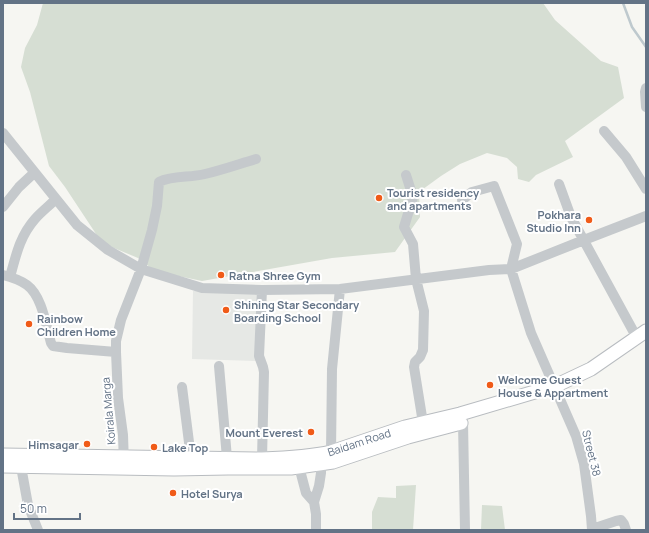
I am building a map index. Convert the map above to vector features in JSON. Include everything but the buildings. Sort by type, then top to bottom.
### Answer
[{"type":"main road","name":"Baidam Road","points":[[324,457],[332,462],[408,437],[463,422],[556,390],[643,337]]},
{"type":"main road","name":"Baidam Road","points":[[3,456],[20,461],[124,462],[174,458],[227,458],[300,462],[324,457],[406,427],[556,390]]},
{"type":"main road","name":"Baidam Road","points":[[3,466],[20,461]]},
{"type":"main road","name":"Baidam Road","points":[[124,462],[174,469],[291,468],[300,462]]},
{"type":"street","points":[[646,88],[646,107]]},
{"type":"street","points":[[604,131],[626,157],[646,189]]},
{"type":"street","points":[[3,133],[76,226],[108,250],[141,269],[202,288],[262,290],[340,289],[489,270],[511,269],[646,216]]},
{"type":"street","name":"Koirala Marga","points":[[124,462],[124,435],[118,398],[116,341],[121,320],[141,269],[152,230],[157,206],[159,182],[174,178],[204,175],[256,159]]},
{"type":"street","points":[[3,207],[19,187],[34,173]]},
{"type":"street","points":[[406,175],[413,197],[404,226],[413,244],[416,279],[424,311],[423,350],[420,357],[415,362],[414,367],[423,423]]},
{"type":"street","points":[[559,184],[572,217],[584,240],[643,337]]},
{"type":"street","points":[[462,200],[472,192],[494,186],[517,244],[511,269]]},
{"type":"street","points":[[56,199],[35,219],[24,235],[7,276],[28,285],[36,296],[43,311],[53,346],[116,352]]},
{"type":"street","name":"Street 38","points":[[511,269],[531,333],[576,436],[584,464],[592,530]]},
{"type":"street","points":[[316,530],[314,502],[319,486],[324,457],[340,289]]},
{"type":"street","points":[[262,290],[259,356],[264,372],[262,459]]},
{"type":"street","points":[[219,366],[227,458]]},
{"type":"street","points":[[182,387],[191,458]]},
{"type":"street","points":[[463,422],[465,530]]},
{"type":"street","points":[[20,461],[28,505],[38,530]]},
{"type":"street","points":[[300,462],[306,493],[314,502]]},
{"type":"street","points":[[592,530],[621,520],[626,530]]},
{"type":"shaded area","points":[[43,3],[543,3],[555,20],[601,61],[618,67],[624,98],[565,141],[573,157],[536,175],[529,182],[518,179],[517,167],[507,158],[487,153],[460,164],[441,176],[419,192],[420,217],[395,252],[332,258],[202,281],[155,271],[138,258],[102,243],[65,187],[49,166],[30,92],[21,67],[25,48],[37,25]]},
{"type":"shaded area","name":"Shining Star Secondary Boarding School","points":[[193,291],[260,291],[257,361],[192,359]]},
{"type":"shaded area","points":[[416,485],[413,530],[372,530],[372,512],[378,497],[396,498],[396,486]]},
{"type":"shaded area","points":[[482,505],[502,506],[505,530],[481,530]]},
{"type":"waterway","points":[[623,3],[632,27],[646,47]]},
{"type":"place","name":"Tourist residency and apartments","points":[[379,198]]},
{"type":"place","name":"Pokhara Studio Inn","points":[[589,220]]},
{"type":"place","name":"Ratna Shree Gym","points":[[221,275]]},
{"type":"place","name":"Shining Star Secondary Boarding School","points":[[226,310]]},
{"type":"place","name":"Rainbow Children Home","points":[[29,324]]},
{"type":"place","name":"Welcome Guest House & Appartment","points":[[490,385]]},
{"type":"place","name":"Mount Everest","points":[[311,432]]},
{"type":"place","name":"Himsagar","points":[[87,444]]},
{"type":"place","name":"Lake Top","points":[[154,447]]},
{"type":"place","name":"Hotel Surya","points":[[173,493]]}]
